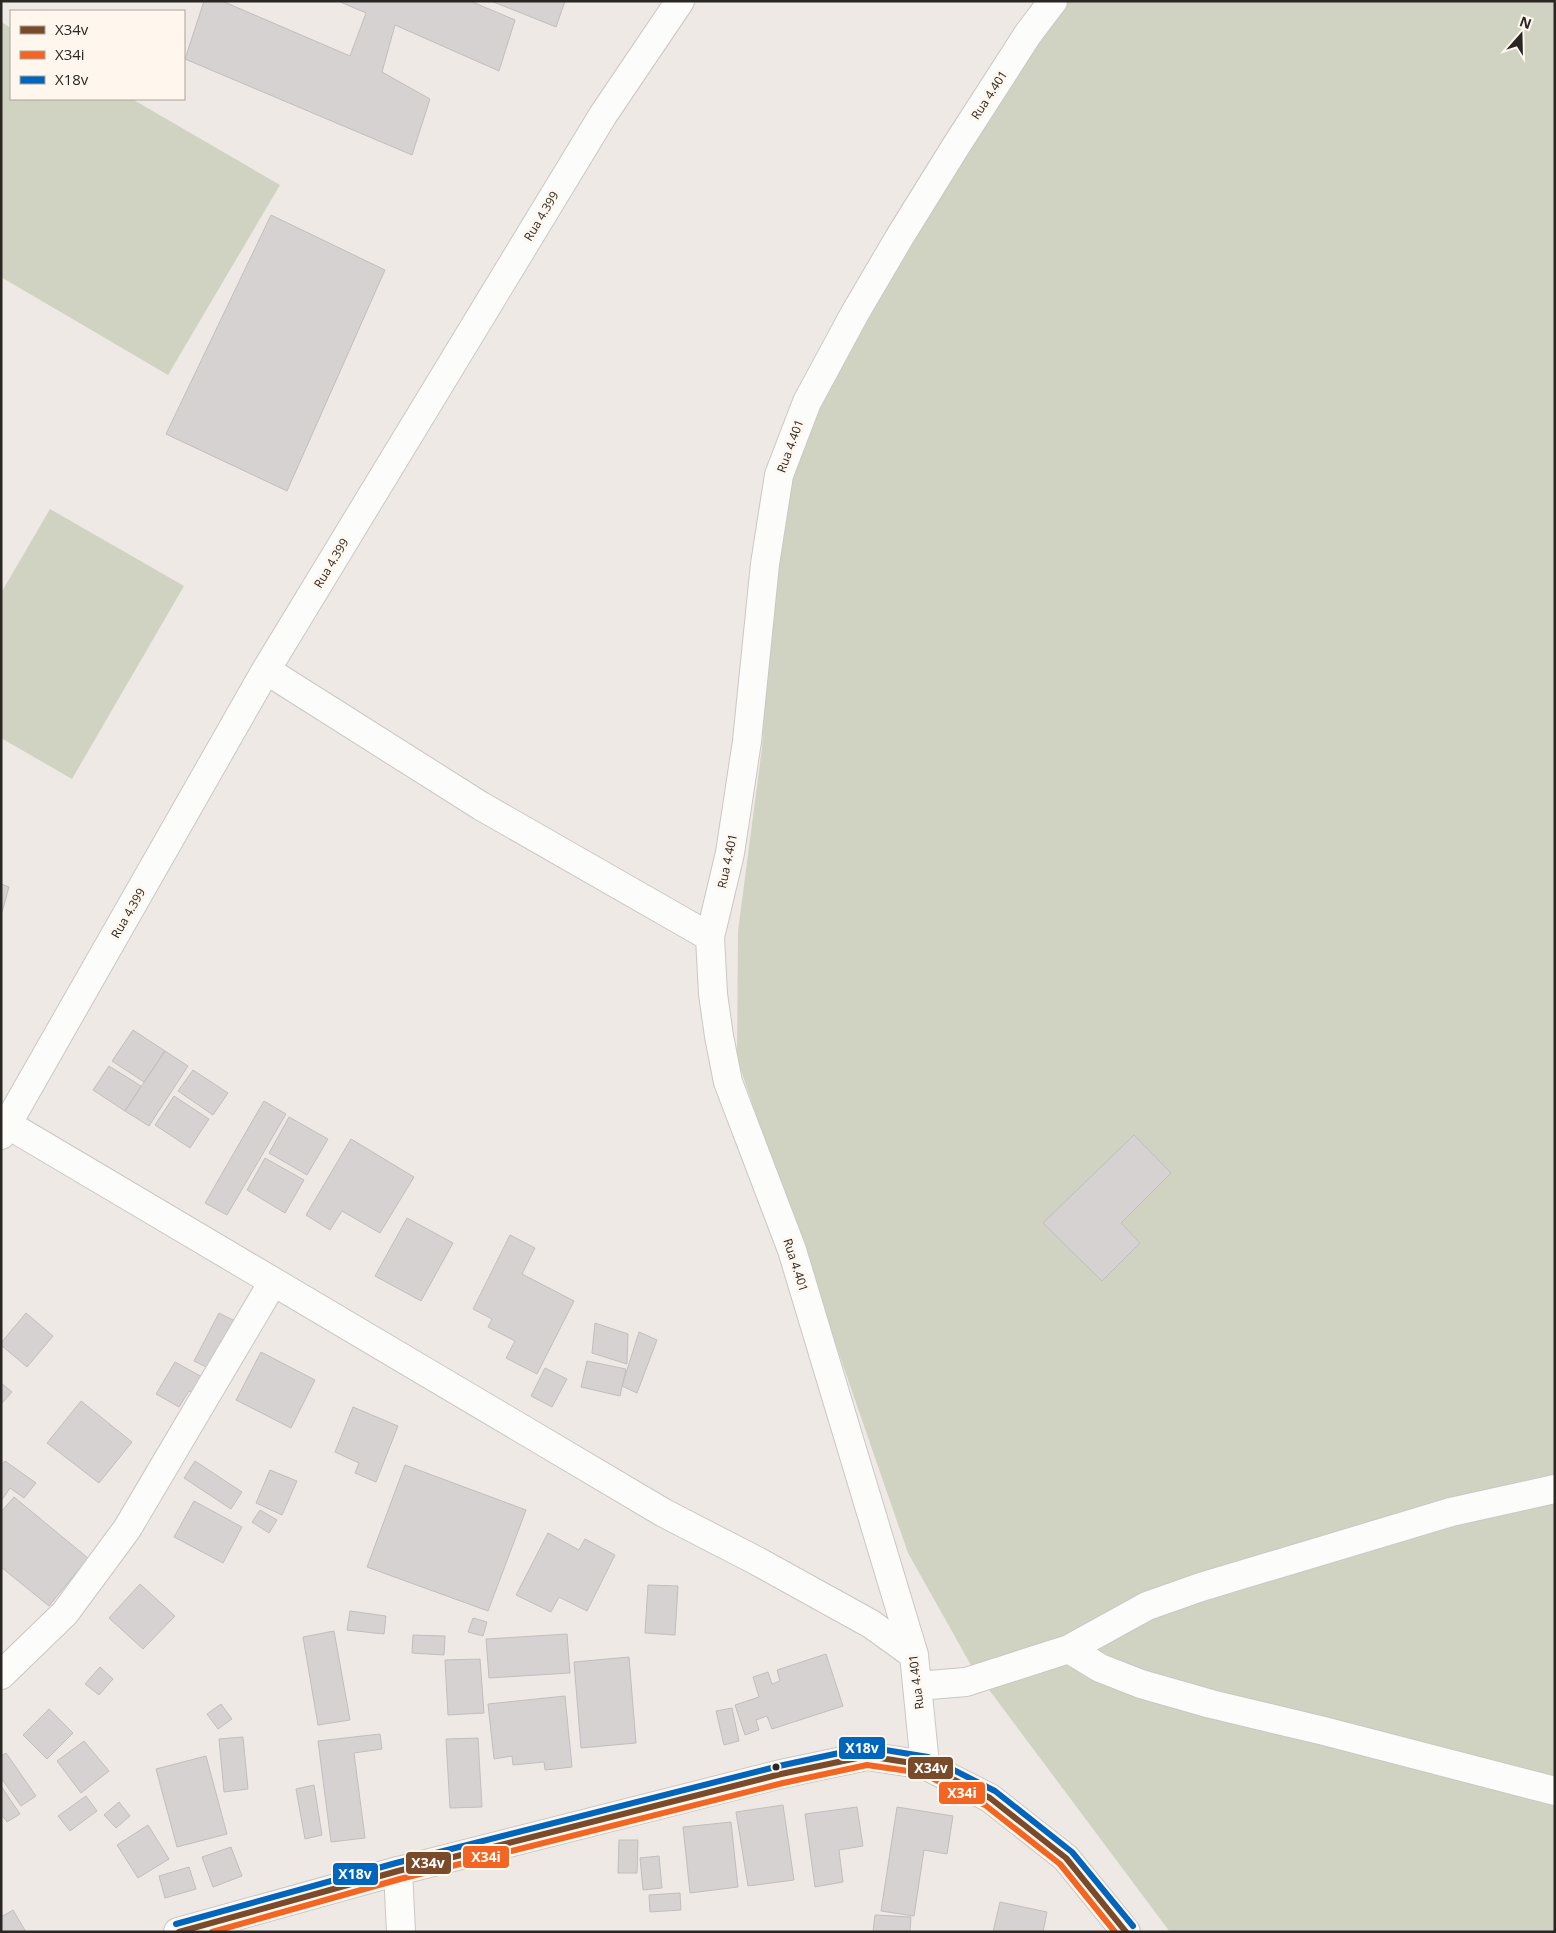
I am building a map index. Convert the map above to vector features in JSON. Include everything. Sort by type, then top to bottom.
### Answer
[{"type":"street","name":"Rua 4.399","points":[[4,1130],[266,670],[603,115],[680,1]]},
{"type":"street","name":"Rua 4.401","points":[[925,1765],[914,1655],[792,1250],[728,1082],[713,994],[710,937],[730,853],[747,741],[766,564],[779,476],[807,402],[855,313],[946,162],[1028,34],[1053,1]]},
{"type":"street","points":[[266,670],[481,806],[710,937]]},
{"type":"street","points":[[4,1130],[273,1282],[664,1513],[757,1561],[871,1624],[914,1655]]},
{"type":"street","points":[[1,1675],[65,1614],[127,1529],[273,1282]]},
{"type":"street","points":[[917,1686],[966,1682],[1069,1649],[1147,1606],[1201,1587],[1451,1512],[1555,1489]]},
{"type":"street","points":[[1069,1649],[1100,1668],[1142,1684],[1211,1704],[1333,1733],[1555,1791]]},
{"type":"street","points":[[178,1932],[398,1871],[781,1774],[867,1756],[925,1765],[990,1798],[1066,1858],[1115,1926]]},
{"type":"street","points":[[398,1871],[401,1932]]},
{"type":"green space","points":[[1060,1],[1555,1],[1555,1932],[1170,1932],[972,1667],[908,1553],[737,1059],[738,931],[762,748],[779,475],[932,186]]},
{"type":"green space","points":[[1,22],[10,27],[10,100],[134,100],[280,185],[168,375],[1,277]]},
{"type":"green space","points":[[50,509],[184,586],[72,779],[1,738],[1,593]]},
{"type":"building","points":[[204,1],[222,1],[350,56],[366,13],[338,1],[470,1],[515,20],[499,71],[395,25],[382,72],[430,99],[412,155],[185,59]]},
{"type":"building","points":[[491,1],[565,1],[556,27]]},
{"type":"building","points":[[271,215],[385,270],[287,491],[166,434]]},
{"type":"building","points":[[1,884],[9,887],[2,912],[1,911]]},
{"type":"building","points":[[133,1030],[165,1051],[144,1082],[112,1061]]},
{"type":"building","points":[[165,1051],[188,1066],[149,1126],[125,1111]]},
{"type":"building","points":[[109,1066],[141,1086],[125,1111],[93,1090]]},
{"type":"building","points":[[193,1070],[228,1093],[213,1115],[178,1091]]},
{"type":"building","points":[[174,1096],[209,1119],[190,1148],[155,1125]]},
{"type":"building","points":[[264,1101],[286,1114],[227,1215],[205,1203]]},
{"type":"building","points":[[289,1117],[328,1139],[307,1175],[269,1153]]},
{"type":"building","points":[[1134,1135],[1171,1173],[1121,1223],[1140,1243],[1102,1281],[1043,1223]]},
{"type":"building","points":[[351,1139],[414,1177],[380,1233],[342,1211],[330,1230],[306,1215]]},
{"type":"building","points":[[265,1158],[304,1180],[285,1213],[247,1190]]},
{"type":"building","points":[[407,1218],[453,1243],[421,1301],[375,1276]]},
{"type":"building","points":[[510,1235],[535,1248],[522,1274],[574,1301],[537,1374],[506,1358],[515,1341],[488,1327],[492,1319],[473,1309]]},
{"type":"building","points":[[26,1313],[53,1336],[27,1367],[1,1345]]},
{"type":"building","points":[[219,1313],[241,1324],[216,1372],[194,1361]]},
{"type":"building","points":[[595,1323],[628,1334],[627,1364],[592,1353]]},
{"type":"building","points":[[639,1332],[657,1340],[637,1393],[622,1386]]},
{"type":"building","points":[[261,1352],[315,1380],[291,1428],[236,1400]]},
{"type":"building","points":[[587,1361],[626,1369],[620,1396],[581,1387]]},
{"type":"building","points":[[175,1362],[204,1378],[194,1394],[189,1391],[179,1407],[156,1394]]},
{"type":"building","points":[[545,1368],[567,1379],[552,1407],[531,1396]]},
{"type":"building","points":[[1,1383],[12,1392],[1,1404]]},
{"type":"building","points":[[81,1401],[132,1442],[99,1483],[47,1443]]},
{"type":"building","points":[[353,1407],[398,1426],[376,1482],[355,1473],[359,1463],[335,1452]]},
{"type":"building","points":[[5,1461],[36,1483],[24,1498],[10,1488],[1,1501],[1,1465]]},
{"type":"building","points":[[195,1461],[242,1492],[231,1509],[184,1478]]},
{"type":"building","points":[[405,1465],[526,1510],[488,1611],[367,1567]]},
{"type":"building","points":[[270,1470],[297,1481],[282,1515],[256,1503]]},
{"type":"building","points":[[14,1497],[88,1558],[49,1606],[1,1567],[1,1512]]},
{"type":"building","points":[[194,1501],[242,1527],[223,1563],[174,1537]]},
{"type":"building","points":[[260,1510],[277,1520],[269,1533],[252,1522]]},
{"type":"building","points":[[548,1533],[579,1550],[585,1539],[615,1555],[587,1611],[559,1597],[551,1612],[516,1595]]},
{"type":"building","points":[[140,1584],[175,1616],[143,1649],[109,1618]]},
{"type":"building","points":[[648,1585],[678,1586],[675,1635],[645,1633]]},
{"type":"building","points":[[350,1611],[386,1616],[384,1634],[347,1630]]},
{"type":"building","points":[[473,1618],[487,1622],[483,1636],[468,1632]]},
{"type":"building","points":[[334,1631],[350,1720],[318,1725],[303,1637]]},
{"type":"building","points":[[567,1634],[570,1673],[489,1678],[486,1639]]},
{"type":"building","points":[[413,1635],[445,1636],[444,1655],[412,1653]]},
{"type":"building","points":[[826,1654],[843,1706],[772,1729],[767,1716],[756,1720],[759,1730],[745,1735],[735,1705],[759,1697],[753,1677],[768,1672],[772,1684],[780,1681],[777,1670]]},
{"type":"building","points":[[629,1657],[636,1743],[581,1748],[574,1662]]},
{"type":"building","points":[[480,1659],[484,1713],[448,1715],[445,1660]]},
{"type":"building","points":[[100,1667],[113,1679],[99,1695],[85,1684]]},
{"type":"building","points":[[565,1696],[572,1767],[545,1770],[544,1762],[513,1765],[512,1756],[494,1759],[488,1704]]},
{"type":"building","points":[[221,1704],[232,1719],[218,1729],[207,1714]]},
{"type":"building","points":[[732,1708],[739,1741],[724,1745],[716,1711]]},
{"type":"building","points":[[49,1709],[73,1733],[47,1759],[23,1735]]},
{"type":"building","points":[[380,1734],[382,1749],[354,1753],[365,1838],[331,1842],[318,1741]]},
{"type":"building","points":[[243,1737],[248,1789],[224,1792],[219,1739]]},
{"type":"building","points":[[478,1738],[482,1807],[450,1808],[446,1739]]},
{"type":"building","points":[[84,1741],[109,1771],[81,1793],[57,1761]]},
{"type":"building","points":[[6,1753],[36,1796],[21,1806],[1,1778],[1,1756]]},
{"type":"building","points":[[206,1756],[227,1834],[177,1847],[156,1769]]},
{"type":"building","points":[[314,1785],[322,1835],[305,1839],[296,1789]]},
{"type":"building","points":[[1,1786],[20,1814],[7,1822],[1,1814]]},
{"type":"building","points":[[86,1796],[97,1811],[70,1831],[58,1816]]},
{"type":"building","points":[[119,1802],[130,1816],[116,1828],[104,1815]]},
{"type":"building","points":[[783,1805],[794,1880],[748,1886],[736,1812]]},
{"type":"building","points":[[857,1807],[863,1846],[839,1850],[843,1882],[815,1887],[805,1814]]},
{"type":"building","points":[[897,1807],[953,1816],[947,1854],[924,1850],[914,1916],[881,1911]]},
{"type":"building","points":[[731,1822],[738,1887],[690,1893],[683,1827]]},
{"type":"building","points":[[148,1825],[169,1859],[138,1878],[117,1845]]},
{"type":"building","points":[[619,1840],[638,1840],[637,1873],[618,1873]]},
{"type":"building","points":[[231,1847],[242,1876],[213,1887],[202,1857]]},
{"type":"building","points":[[659,1856],[662,1888],[643,1890],[640,1858]]},
{"type":"building","points":[[189,1867],[196,1889],[165,1898],[159,1876]]},
{"type":"building","points":[[680,1893],[681,1910],[650,1912],[649,1895]]},
{"type":"building","points":[[1000,1902],[1047,1912],[1043,1932],[993,1932]]},
{"type":"building","points":[[13,1910],[26,1932],[1,1932],[1,1917]]},
{"type":"building","points":[[875,1915],[911,1917],[910,1932],[873,1932]]},
{"type":"transit line","name":"X18v","points":[[176,1924],[396,1863],[779,1766],[867,1747],[928,1757],[995,1791],[1072,1852],[1133,1926]]},
{"type":"transit line","name":"X34v","points":[[179,1932],[398,1871],[781,1774],[867,1756],[925,1765],[990,1798],[1066,1858],[1126,1932]]},
{"type":"transit line","name":"X34i","points":[[212,1932],[400,1879],[783,1783],[867,1765],[922,1773],[985,1805],[1060,1864],[1115,1932]]}]
